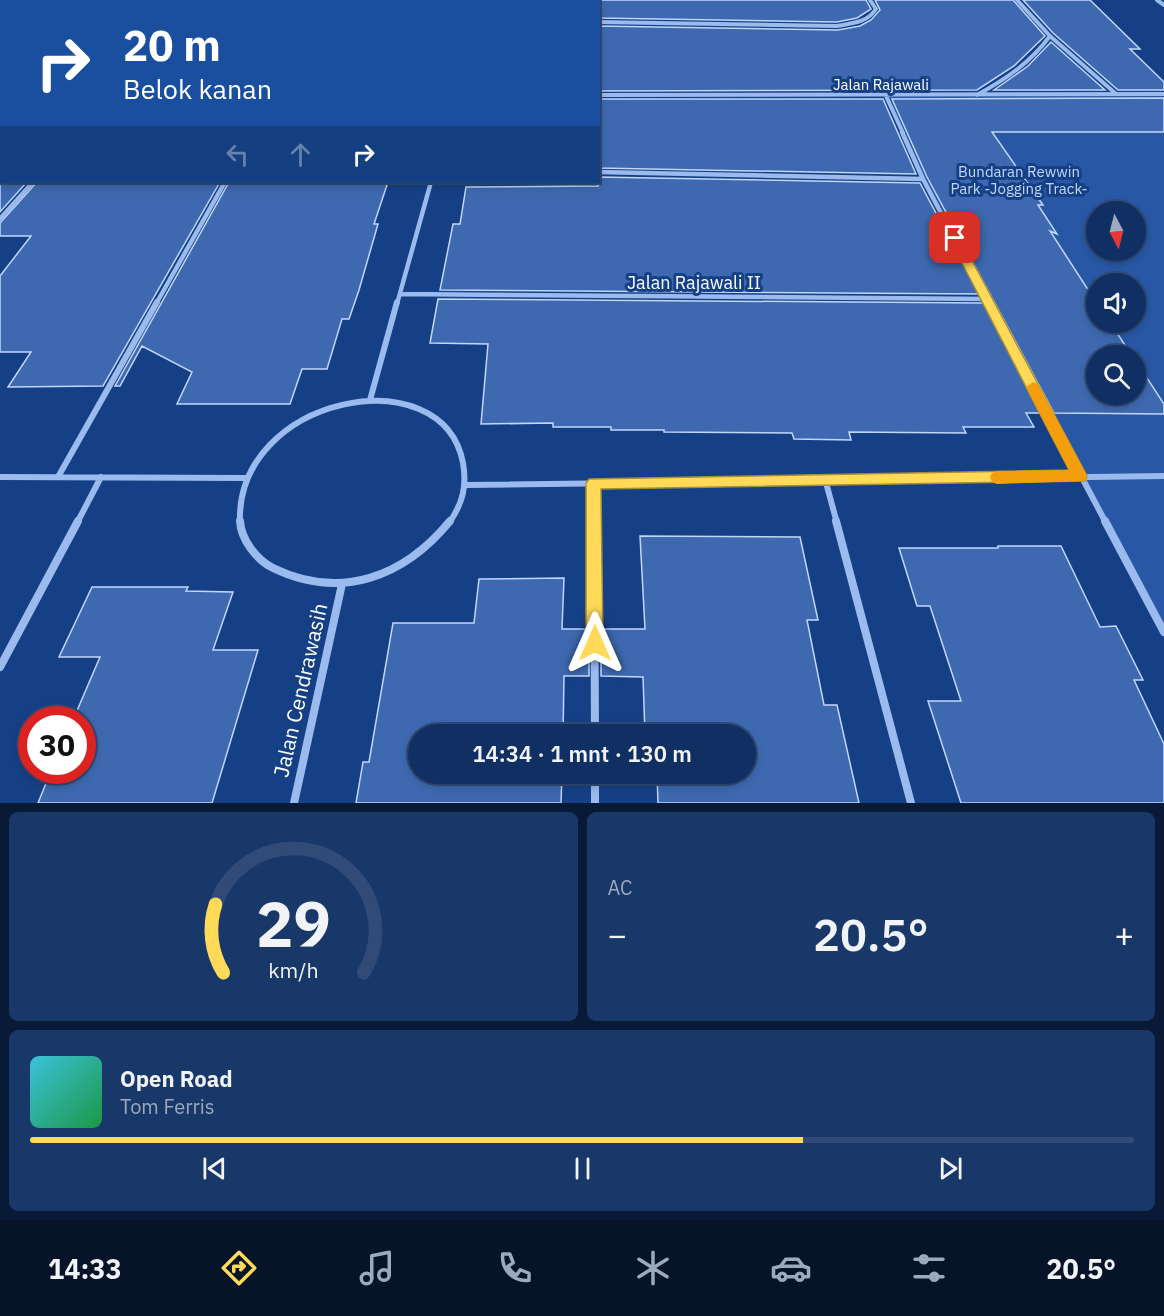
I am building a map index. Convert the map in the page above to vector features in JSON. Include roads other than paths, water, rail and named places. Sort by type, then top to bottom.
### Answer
[{"type":"street","points":[[600,22],[837,26],[861,22],[873,16],[876,9],[870,0]]},
{"type":"street","points":[[1017,0],[1050,36],[1116,93]]},
{"type":"street","points":[[1157,0],[1164,5]]},
{"type":"street","points":[[975,96],[1014,74],[1036,55],[1050,36]]},
{"type":"street","name":"Jalan Rajawali","points":[[600,95],[1164,94]]},
{"type":"street","points":[[886,96],[923,178],[1164,632]]},
{"type":"street","points":[[600,172],[923,178]]},
{"type":"street","points":[[0,219],[32,183]]},
{"type":"street","points":[[58,477],[224,183]]},
{"type":"street","points":[[370,400],[431,183]]},
{"type":"street","name":"Jalan Rajawali II","points":[[401,294],[986,298]]},
{"type":"street","points":[[370,400],[409,405],[441,422],[461,449],[466,485],[457,512],[439,537],[412,560],[379,576],[342,584],[307,583],[277,573],[254,554],[241,531],[238,505],[245,478],[265,447],[296,422],[332,406],[370,400]]},
{"type":"street","points":[[466,485],[1164,476]]},
{"type":"street","points":[[0,477],[245,478]]},
{"type":"street","points":[[0,667],[100,477]]},
{"type":"street","points":[[825,480],[911,803]]},
{"type":"street","points":[[594,483],[595,724]]},
{"type":"street","name":"Jalan Cendrawasih","points":[[294,803],[342,584]]},
{"type":"street","points":[[595,784],[595,803]]},
{"type":"park label","name":"Bundaran Rewwin Park -Jogging Track-","points":[[1019,180]]}]
